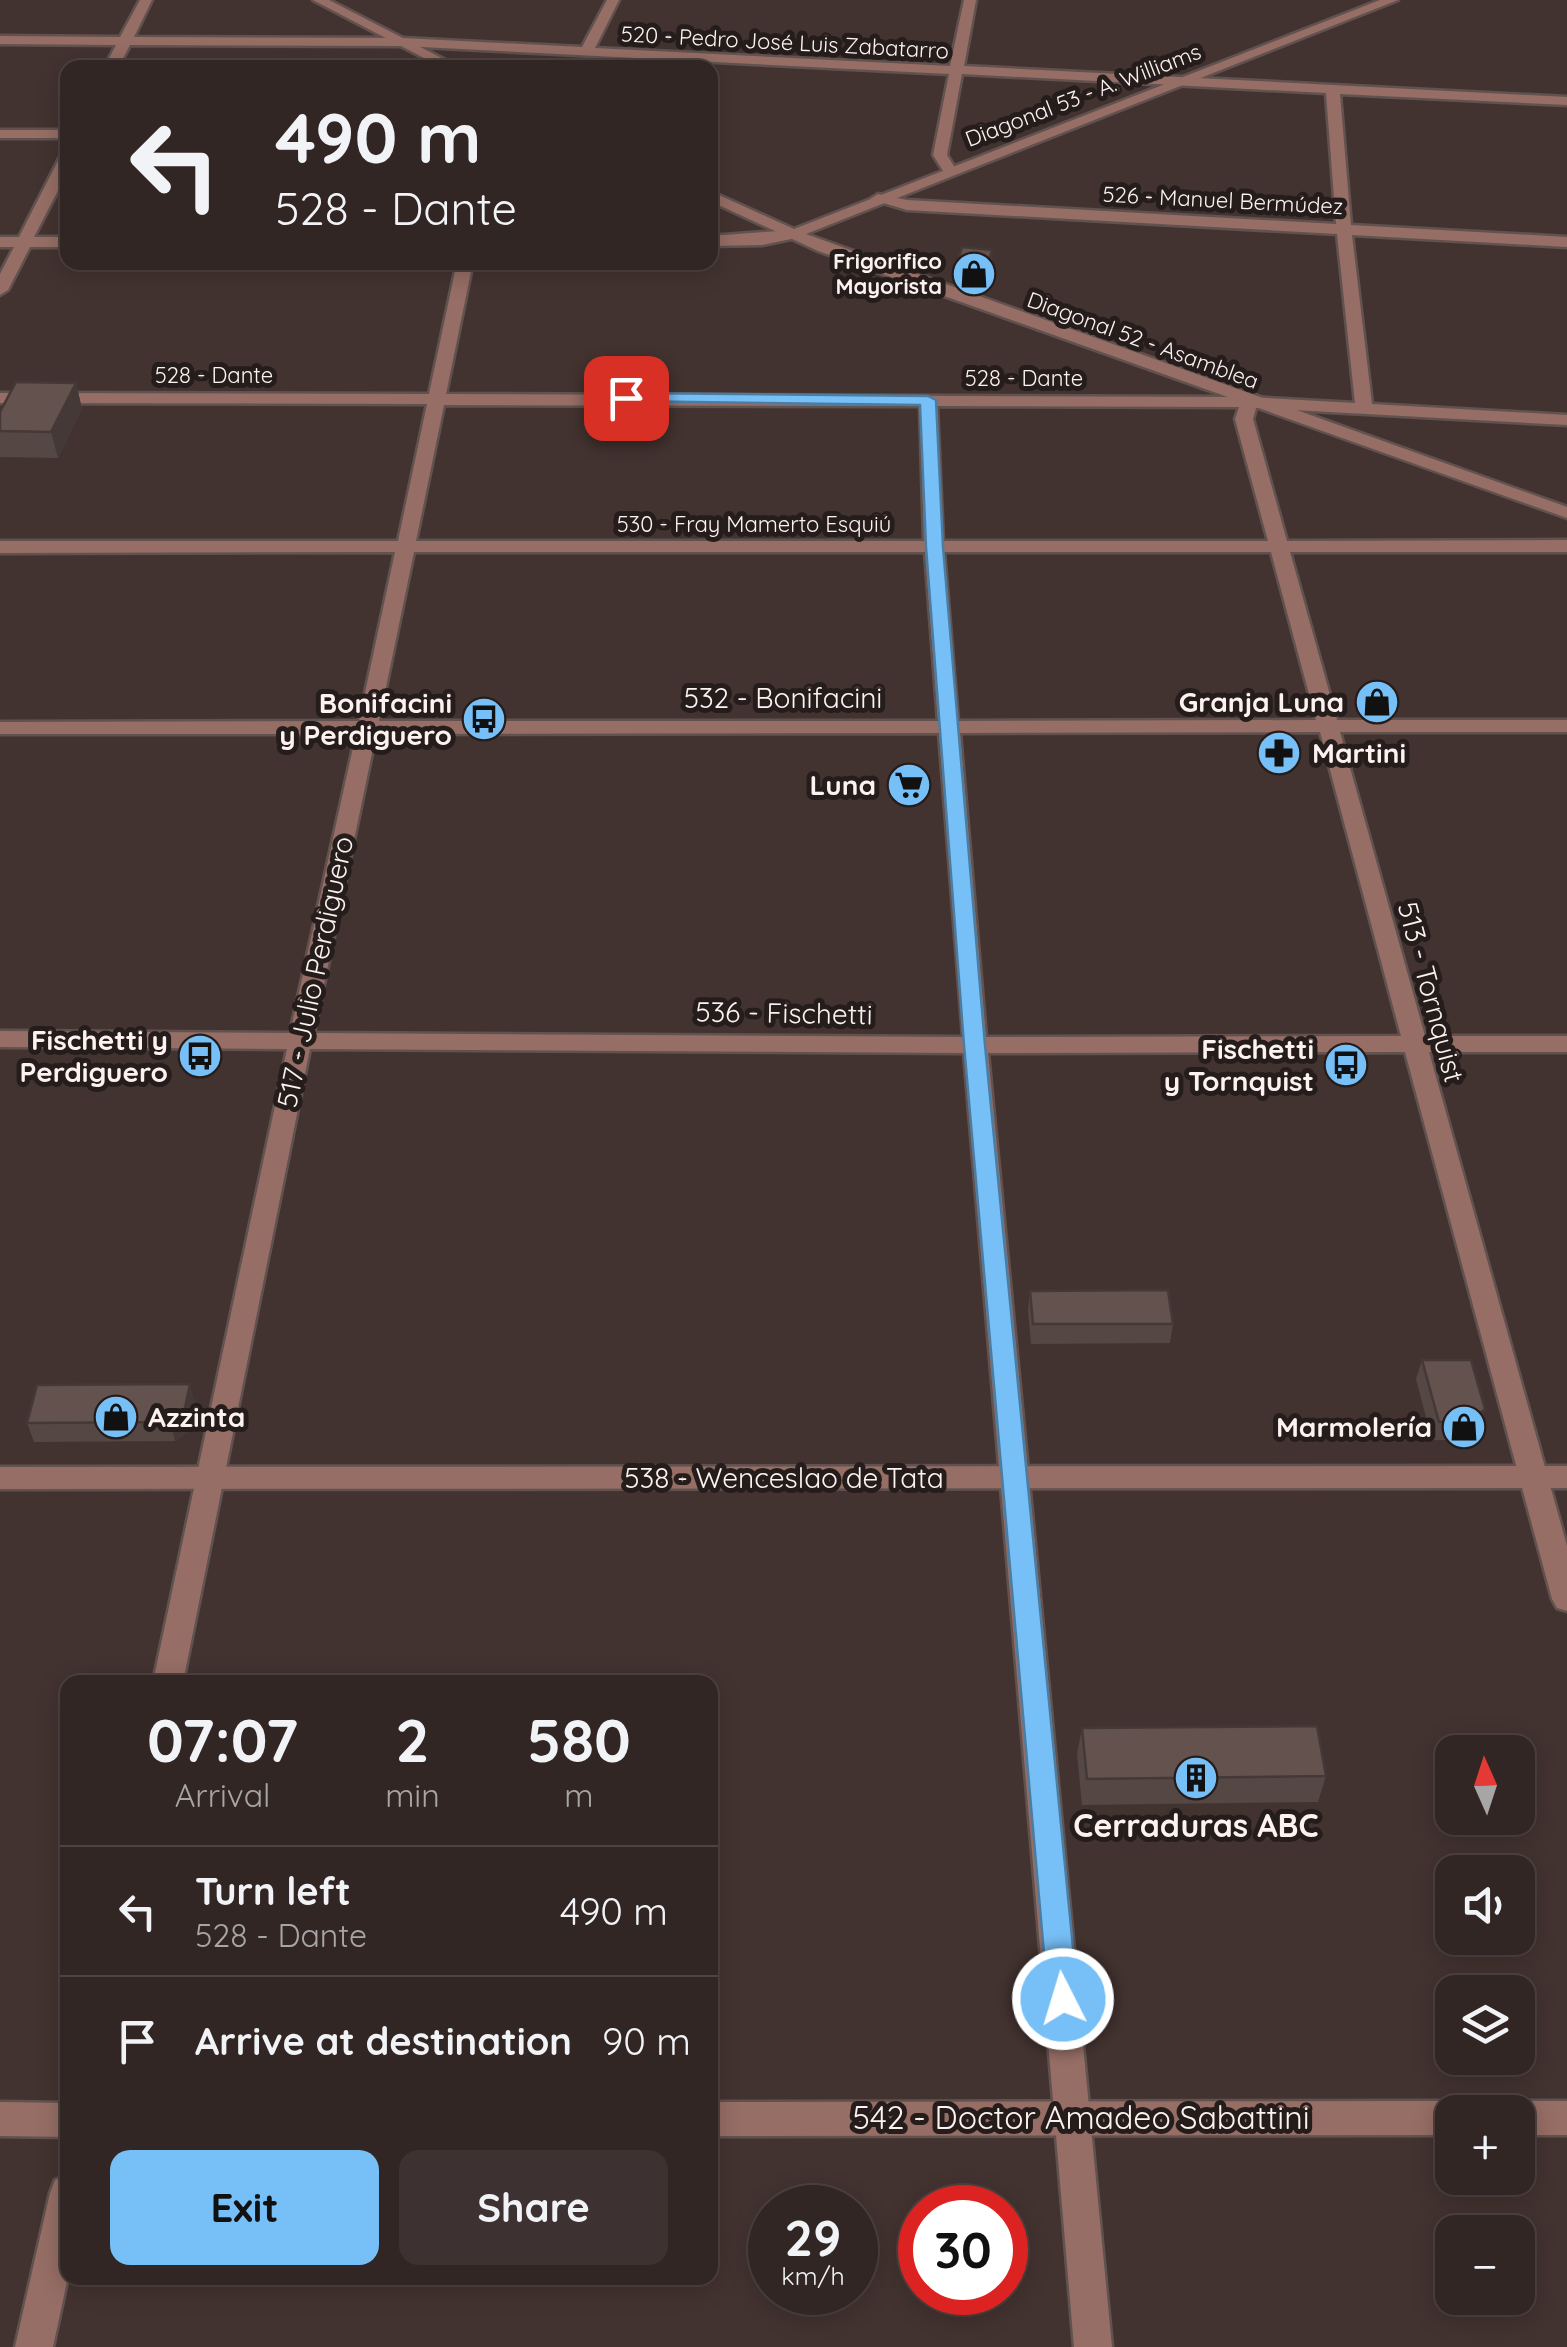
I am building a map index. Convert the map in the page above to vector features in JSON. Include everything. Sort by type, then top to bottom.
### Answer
[{"type":"street","points":[[116,60],[146,0]]},
{"type":"street","points":[[319,0],[438,60]]},
{"type":"street","points":[[587,51],[613,0]]},
{"type":"street","points":[[950,171],[940,156],[970,0]]},
{"type":"street","name":"Diagonal 53 - A. Williams","points":[[791,234],[1392,0]]},
{"type":"street","name":"520 - Pedro José Luis Zabatarro","points":[[0,40],[402,42],[1567,101]]},
{"type":"street","points":[[1334,89],[1344,229],[1364,408]]},
{"type":"street","points":[[0,134],[60,134]]},
{"type":"street","points":[[0,290],[60,170]]},
{"type":"street","name":"Diagonal 52 - Asamblea","points":[[718,199],[791,234],[1248,402],[1567,513]]},
{"type":"street","name":"526 - Manuel Bermúdez","points":[[878,199],[907,205],[1567,242]]},
{"type":"street","points":[[718,241],[762,240],[791,234]]},
{"type":"street","points":[[0,242],[60,242]]},
{"type":"street","name":"517 - Julio Perdiguero","points":[[169,1675],[299,1038],[369,729],[463,270]]},
{"type":"street","name":"528 - Dante","points":[[0,398],[1248,402],[1567,420]]},
{"type":"street","points":[[928,400],[934,547],[974,1045],[1093,2347]]},
{"type":"street","name":"513 - Tornquist","points":[[1248,402],[1242,414],[1567,1598]]},
{"type":"street","name":"530 - Fray Mamerto Esquiú","points":[[0,548],[1567,546]]},
{"type":"street","name":"532 - Bonifacini","points":[[0,728],[1567,726]]},
{"type":"street","name":"536 - Fischetti","points":[[0,1039],[1567,1044]]},
{"type":"street","name":"538 - Wenceslao de Tata","points":[[0,1478],[1567,1478]]},
{"type":"street","name":"542 - Doctor Amadeo Sabattini","points":[[718,2119],[1435,2118]]},
{"type":"street","points":[[1535,2118],[1567,2118]]},
{"type":"street","points":[[0,2120],[60,2120]]},
{"type":"street","points":[[34,2347],[60,2229]]},
{"type":"building","points":[[962,247],[992,250],[986,273],[957,264]]},
{"type":"building","points":[[16,382],[76,383],[51,432],[0,431],[0,412]]},
{"type":"building","points":[[1168,1290],[1173,1324],[1033,1324],[1030,1291]]},
{"type":"building","points":[[1422,1360],[1471,1360],[1485,1409],[1471,1421],[1439,1422]]},
{"type":"building","points":[[190,1384],[184,1412],[170,1422],[27,1423],[37,1385]]},
{"type":"building","points":[[1317,1726],[1326,1776],[1087,1779],[1082,1728]]},
{"type":"place","name":"Frigorifico Mayorista","points":[[974,274]]},
{"type":"place","name":"Granja Luna","points":[[1377,702]]},
{"type":"place","name":"Bonifacini y Perdiguero","points":[[484,719]]},
{"type":"place","name":"Martini","points":[[1279,753]]},
{"type":"place","name":"Luna","points":[[909,785]]},
{"type":"place","name":"Fischetti y Perdiguero","points":[[200,1056]]},
{"type":"place","name":"Fischetti y Tornquist","points":[[1346,1065]]},
{"type":"place","name":"Azzinta","points":[[116,1417]]},
{"type":"place","name":"Marmolería","points":[[1464,1427]]},
{"type":"place","name":"Cerraduras ABC","points":[[1196,1778]]},
{"type":"route","points":[[626,398],[928,400],[934,547],[974,1045],[1063,1999]]}]
